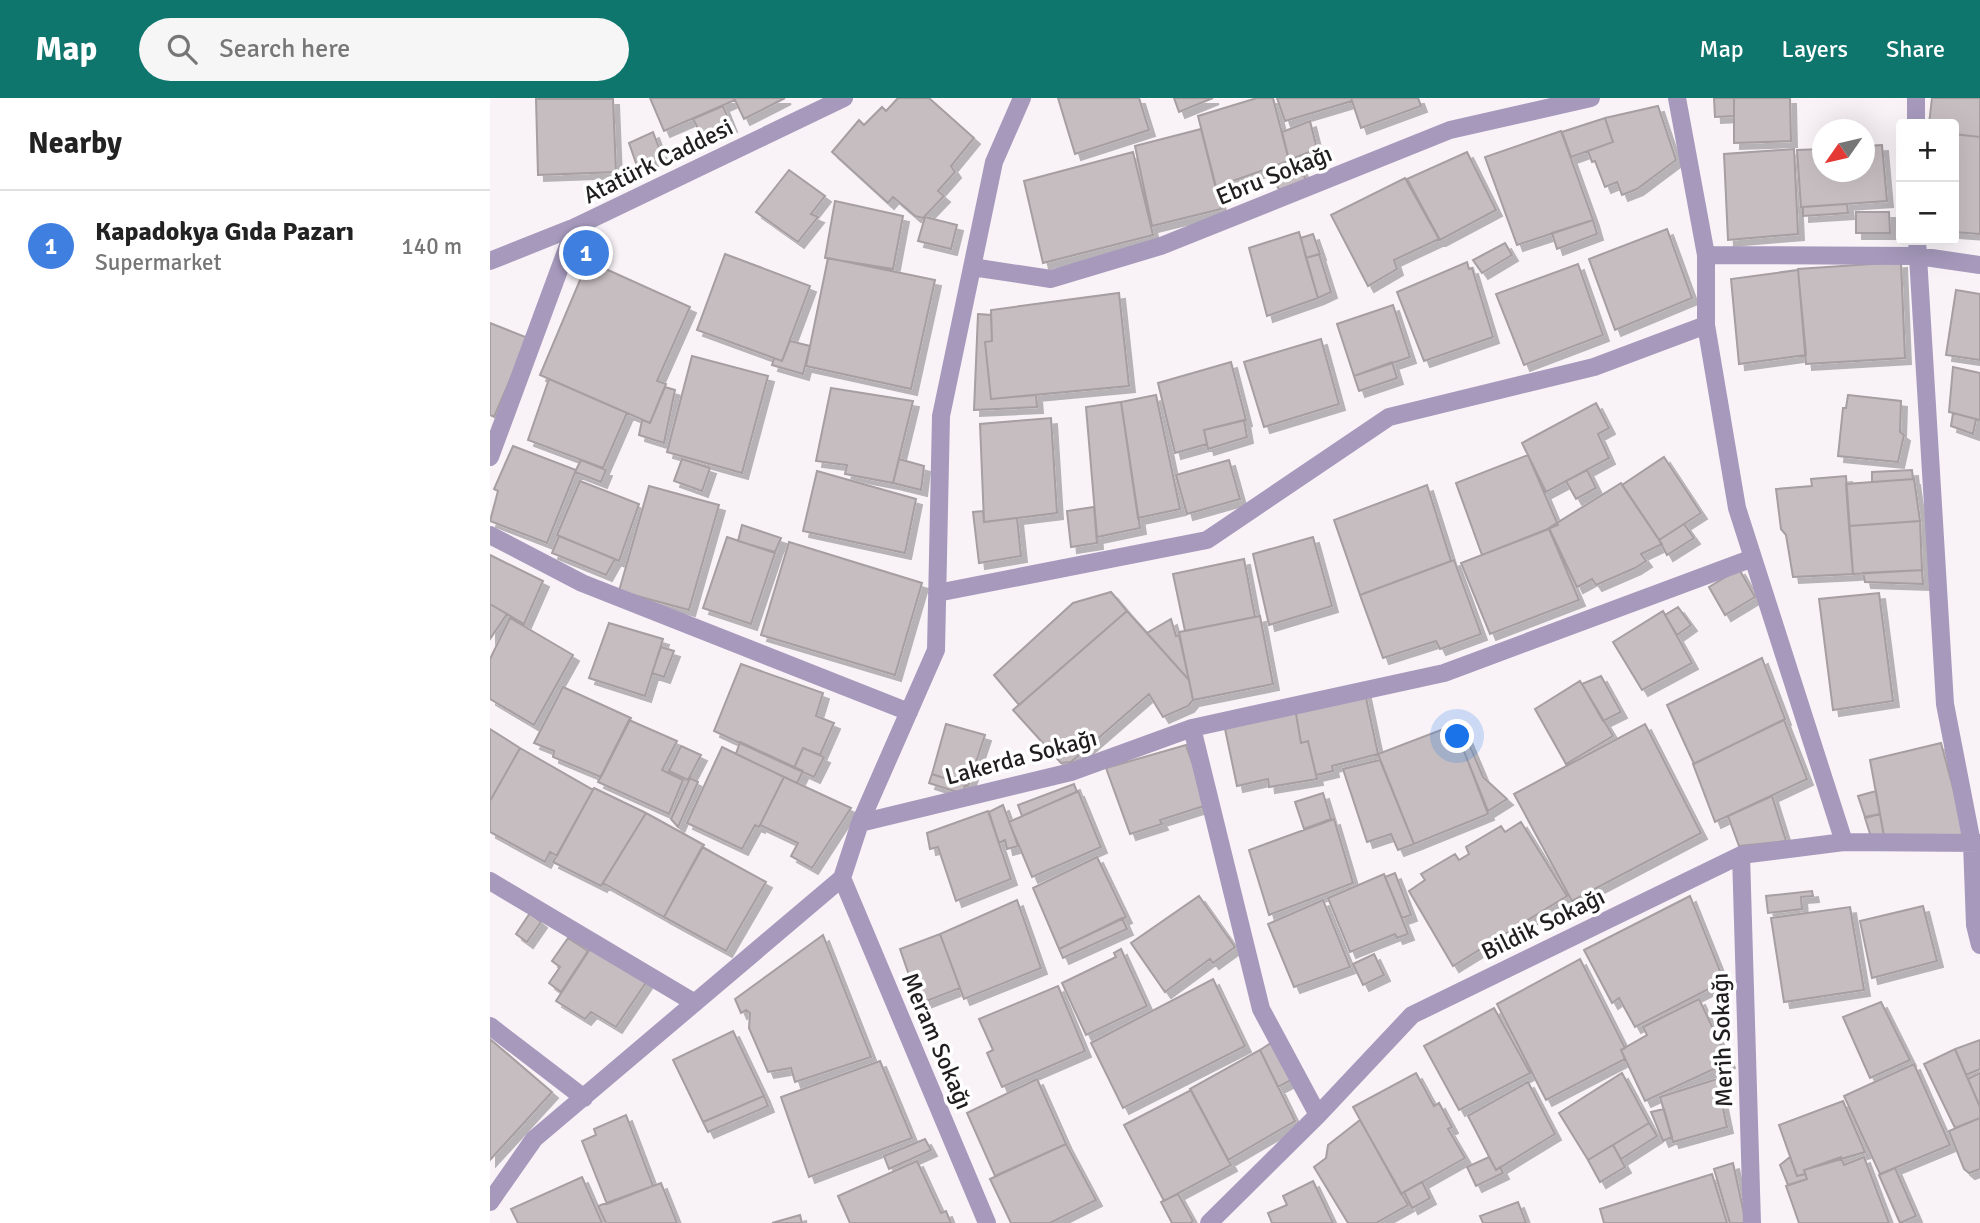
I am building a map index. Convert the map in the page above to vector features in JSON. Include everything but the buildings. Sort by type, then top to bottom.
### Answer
[{"type":"street","name":"Atatürk Caddesi","points":[[490,261],[575,228],[844,98]]},
{"type":"street","points":[[490,1202],[534,1139],[842,877],[860,823],[936,650],[941,416],[994,162],[1022,98]]},
{"type":"street","name":"Ebru Sokağı","points":[[972,267],[1051,279],[1161,246],[1450,130],[1591,98]]},
{"type":"street","points":[[1677,98],[1706,255],[1706,325],[1737,508],[1844,842]]},
{"type":"street","points":[[1916,98],[1916,119]]},
{"type":"street","points":[[490,457],[575,228]]},
{"type":"street","points":[[1706,255],[1918,248],[1980,265]]},
{"type":"street","points":[[1918,248],[1945,704],[1976,843],[1975,925],[1980,945]]},
{"type":"street","points":[[937,593],[1207,540],[1389,417],[1594,367],[1706,325]]},
{"type":"street","points":[[490,535],[582,583],[909,712]]},
{"type":"street","name":"Lakerda Sokağı","points":[[860,823],[1071,772],[1192,729],[1444,673],[1753,558]]},
{"type":"street","points":[[1192,729],[1261,1009],[1318,1115]]},
{"type":"street","name":"Bildik Sokağı","points":[[1209,1223],[1318,1115],[1412,1015],[1741,855],[1844,842],[1976,843]]},
{"type":"street","name":"Merih Sokağı","points":[[1741,855],[1752,1223]]},
{"type":"street","name":"Meram Sokağı","points":[[842,877],[987,1223]]},
{"type":"street","points":[[490,881],[695,1003]]},
{"type":"street","points":[[490,1026],[584,1098]]},
{"type":"place","name":"Kapadokya Gıda Pazarı","points":[[586,253]]}]
